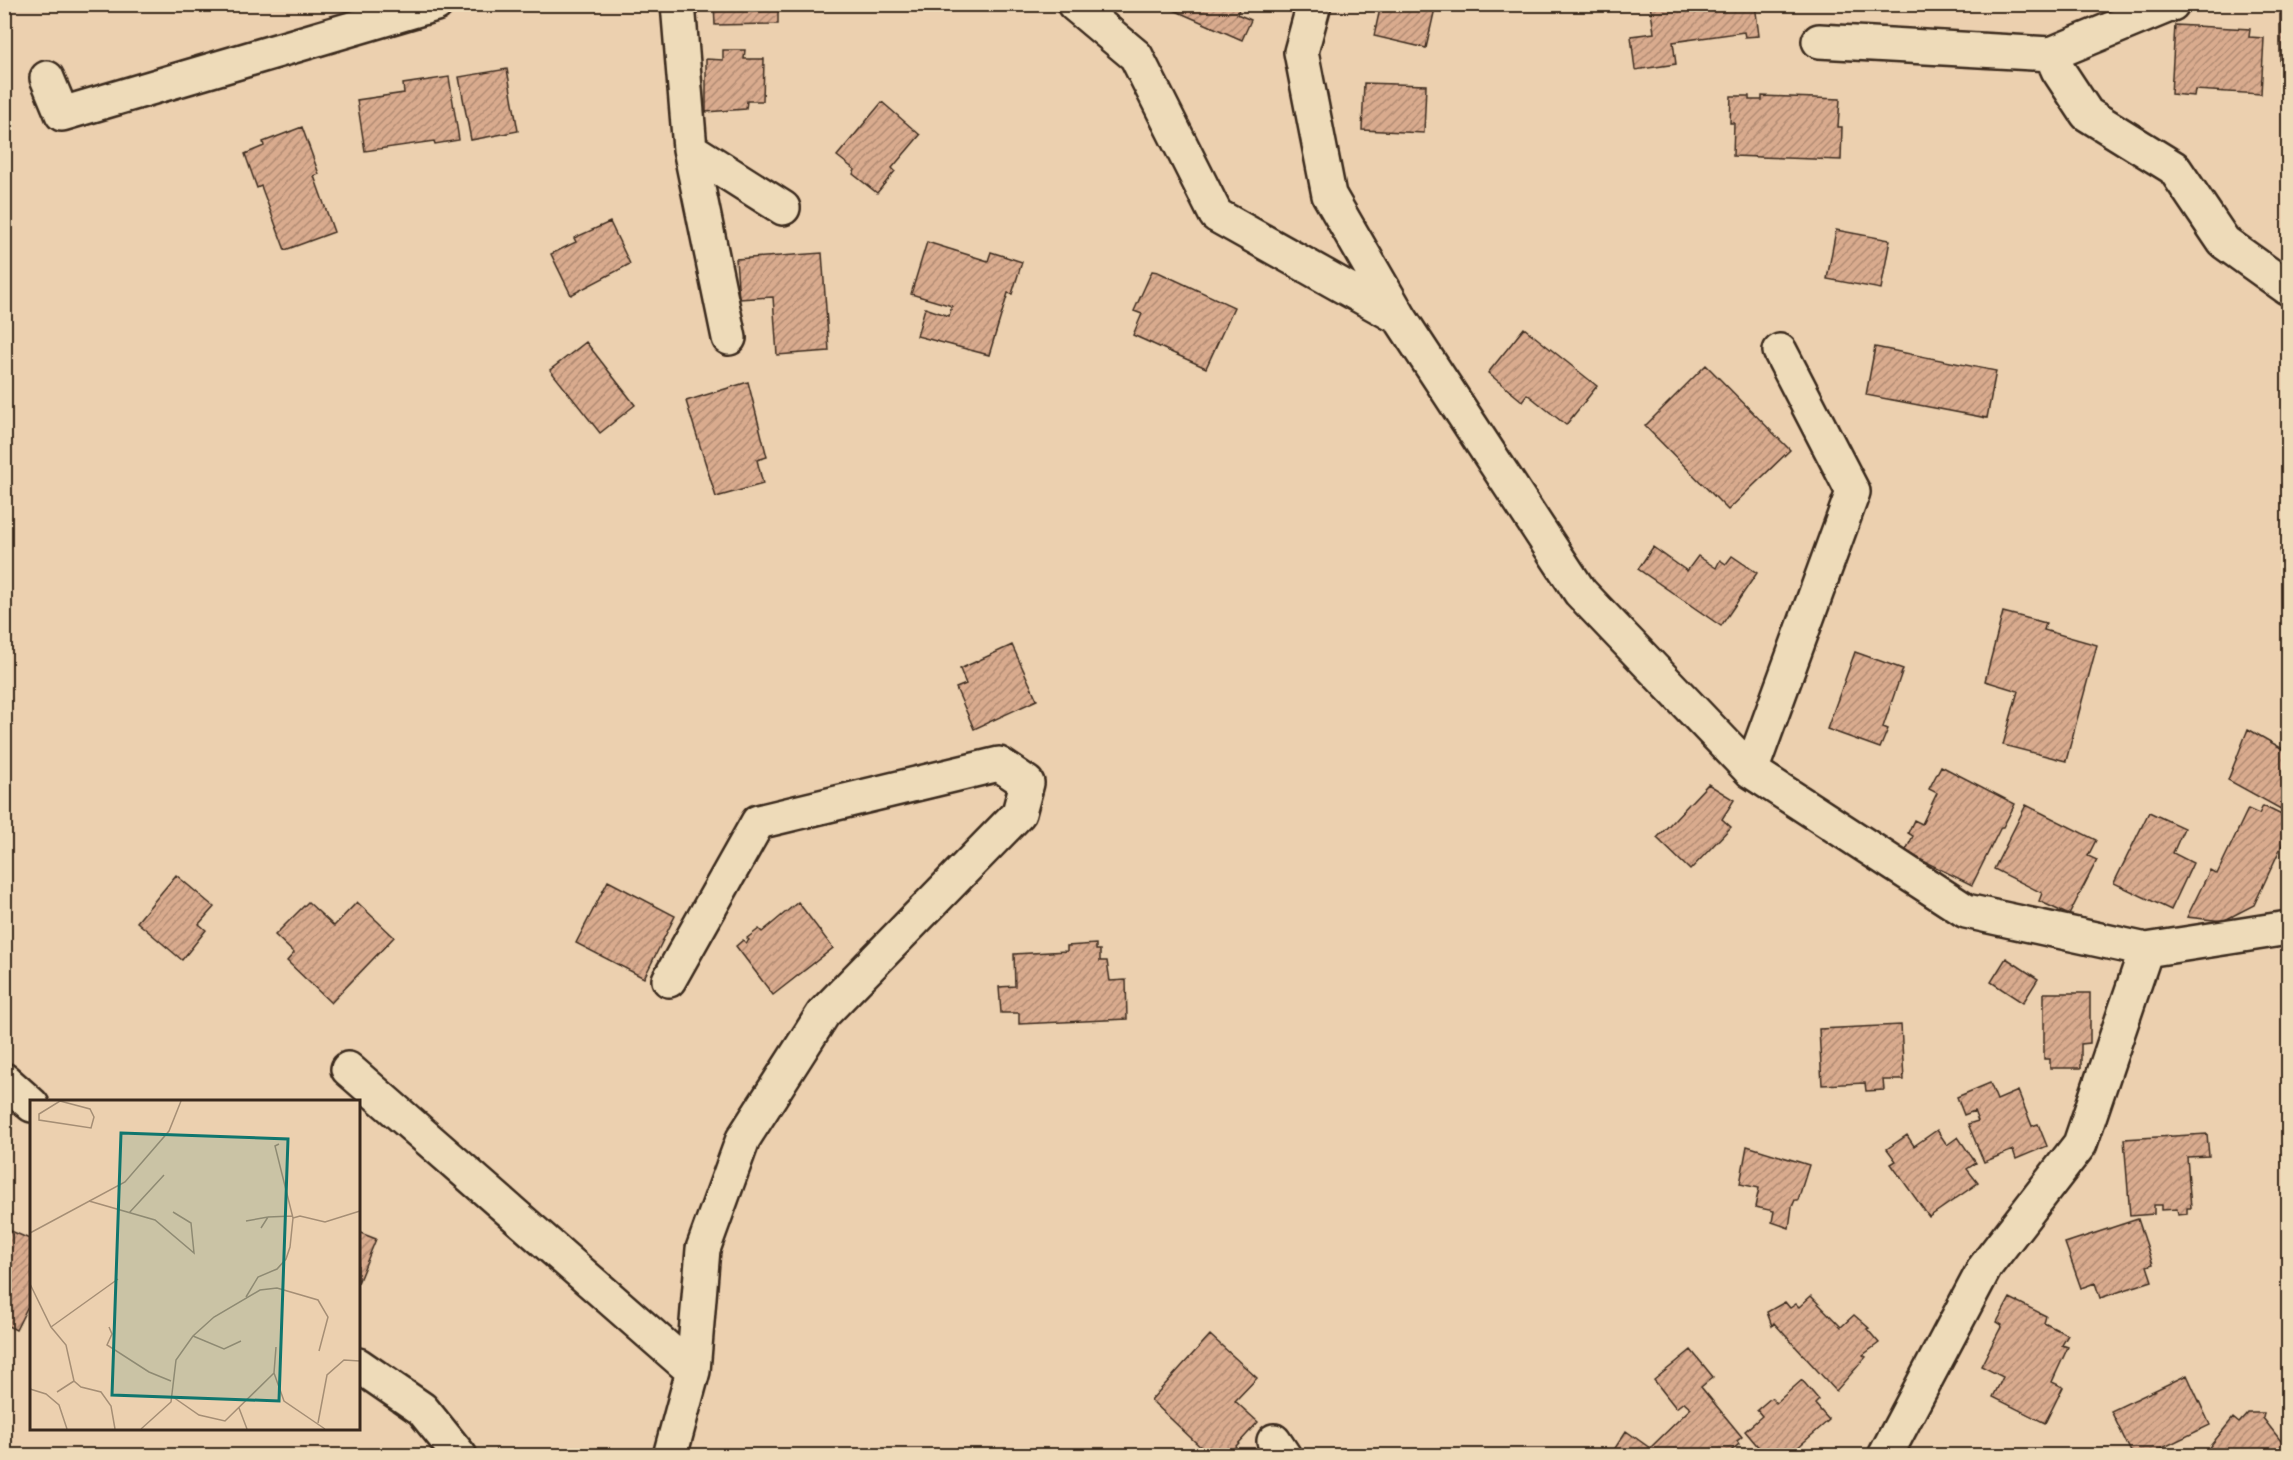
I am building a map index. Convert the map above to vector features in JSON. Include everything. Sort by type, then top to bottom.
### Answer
[{"type":"street","points":[[47,78],[62,114],[436,4]]},
{"type":"street","points":[[678,4],[690,149],[729,338]]},
{"type":"street","points":[[1074,4],[1136,56],[1216,215],[1400,318]]},
{"type":"street","points":[[1314,4],[1301,52],[1329,195],[1400,318],[1580,592],[1751,771],[1966,911],[2146,950],[2289,928]]},
{"type":"street","points":[[1819,41],[2051,54],[2172,4]]},
{"type":"street","points":[[2051,54],[2058,70],[2087,114],[2174,168],[2224,242],[2289,288]]},
{"type":"street","points":[[690,149],[783,208]]},
{"type":"street","points":[[1751,771],[1853,492],[1780,351]]},
{"type":"street","points":[[669,980],[758,822],[999,764],[1027,783],[1019,813],[823,1014],[742,1139],[703,1249],[693,1371],[670,1455]]},
{"type":"street","points":[[1885,1455],[1985,1267],[2080,1144],[2146,950]]},
{"type":"street","points":[[348,1069],[693,1371]]},
{"type":"street","points":[[4,1080],[30,1103]]},
{"type":"street","points":[[360,1366],[422,1409],[460,1455]]},
{"type":"building","points":[[714,4],[778,4],[778,24],[715,25]]},
{"type":"building","points":[[1160,4],[1241,4],[1237,14],[1251,20],[1242,40]]},
{"type":"building","points":[[1381,4],[1436,4],[1426,48],[1374,36]]},
{"type":"building","points":[[1650,4],[1755,4],[1759,36],[1745,37],[1744,32],[1673,42],[1676,64],[1635,70],[1631,36],[1654,33]]},
{"type":"building","points":[[2280,14],[2288,14],[2288,63],[2280,63]]},
{"type":"building","points":[[2175,25],[2250,29],[2249,37],[2264,38],[2261,94],[2195,90],[2194,96],[2171,94]]},
{"type":"building","points":[[723,50],[745,50],[744,59],[764,59],[763,101],[747,101],[746,109],[706,112],[706,59],[723,60]]},
{"type":"building","points":[[507,69],[518,131],[471,140],[459,77]]},
{"type":"building","points":[[449,77],[459,140],[435,144],[434,141],[365,151],[357,100],[404,93],[403,84]]},
{"type":"building","points":[[1364,83],[1426,85],[1424,133],[1362,130]]},
{"type":"building","points":[[1731,96],[1749,96],[1749,100],[1762,100],[1762,96],[1840,99],[1838,127],[1842,127],[1841,160],[1733,156],[1734,123],[1730,123]]},
{"type":"building","points":[[882,102],[920,135],[892,168],[895,171],[877,193],[853,174],[855,170],[837,156]]},
{"type":"building","points":[[302,127],[319,174],[314,176],[334,232],[285,250],[261,186],[257,188],[245,154],[264,146],[263,142]]},
{"type":"building","points":[[610,222],[630,264],[571,295],[551,254],[576,242],[574,238]]},
{"type":"building","points":[[1836,230],[1890,240],[1881,289],[1827,279]]},
{"type":"building","points":[[927,242],[988,261],[991,252],[1022,262],[1012,294],[1008,293],[989,355],[917,336],[925,308],[949,316],[952,306],[911,294]]},
{"type":"building","points":[[822,253],[829,351],[777,355],[773,297],[739,299],[736,259]]},
{"type":"building","points":[[1152,271],[1234,307],[1206,368],[1133,335],[1142,314],[1134,311]]},
{"type":"building","points":[[1524,328],[1597,386],[1566,425],[1527,394],[1522,401],[1488,373]]},
{"type":"building","points":[[586,342],[635,405],[600,433],[550,370]]},
{"type":"building","points":[[1875,347],[1996,371],[1987,418],[1866,395]]},
{"type":"building","points":[[1706,365],[1790,450],[1728,510],[1645,426]]},
{"type":"building","points":[[748,382],[767,457],[757,460],[763,484],[716,497],[686,401]]},
{"type":"building","points":[[1653,547],[1687,571],[1698,556],[1716,568],[1720,560],[1726,564],[1732,556],[1757,573],[1721,626],[1638,569]]},
{"type":"building","points":[[2280,549],[2288,549],[2288,583],[2283,583]]},
{"type":"building","points":[[2003,612],[2046,623],[2044,630],[2097,645],[2066,761],[2003,745],[2018,691],[1985,681]]},
{"type":"building","points":[[1012,645],[1037,700],[974,729],[956,688],[966,684],[960,669]]},
{"type":"building","points":[[1855,652],[1903,669],[1883,727],[1888,729],[1880,748],[1827,729]]},
{"type":"building","points":[[2248,729],[2288,752],[2288,813],[2228,780]]},
{"type":"building","points":[[1941,766],[2015,804],[1972,885],[1905,852],[1913,836],[1908,833],[1914,820],[1922,824],[1937,793],[1929,789]]},
{"type":"building","points":[[1708,784],[1734,800],[1722,819],[1731,827],[1690,870],[1657,838]]},
{"type":"building","points":[[2026,805],[2096,840],[2088,856],[2097,860],[2069,915],[2039,901],[2042,893],[1994,869]]},
{"type":"building","points":[[2263,806],[2288,818],[2288,832],[2254,905],[2223,921],[2187,917],[2210,870],[2217,874],[2248,809],[2259,814]]},
{"type":"building","points":[[2149,812],[2184,828],[2173,853],[2193,863],[2171,910],[2114,883]]},
{"type":"building","points":[[176,875],[214,907],[199,924],[206,930],[182,960],[137,922]]},
{"type":"building","points":[[608,881],[675,916],[644,978],[576,943]]},
{"type":"building","points":[[308,902],[334,926],[357,902],[394,937],[331,1003],[287,961],[294,953],[275,935]]},
{"type":"building","points":[[798,902],[833,948],[773,995],[736,946],[743,940],[746,943],[749,940],[747,938],[759,929],[762,932]]},
{"type":"building","points":[[1096,944],[1096,950],[1100,950],[1100,961],[1107,961],[1110,981],[1126,980],[1127,1019],[1019,1024],[1019,1013],[1001,1013],[999,987],[1015,986],[1014,954],[1067,951],[1067,946]]},
{"type":"building","points":[[2006,958],[2038,979],[2023,1003],[1991,982]]},
{"type":"building","points":[[2044,993],[2090,993],[2090,1043],[2081,1044],[2081,1068],[2050,1068],[2050,1059],[2044,1059]]},
{"type":"building","points":[[1901,1025],[1904,1080],[1883,1080],[1884,1090],[1866,1091],[1865,1083],[1822,1085],[1819,1029]]},
{"type":"building","points":[[1990,1083],[1997,1100],[2018,1091],[2032,1126],[2038,1124],[2047,1146],[2016,1159],[2013,1150],[1984,1162],[1968,1124],[1978,1121],[1974,1111],[1964,1115],[1957,1097]]},
{"type":"building","points":[[1937,1130],[1947,1145],[1958,1137],[1976,1163],[1967,1169],[1978,1183],[1929,1217],[1891,1164],[1896,1161],[1887,1149],[1907,1135],[1914,1146]]},
{"type":"building","points":[[2207,1134],[2209,1156],[2187,1157],[2191,1208],[2187,1208],[2187,1214],[2178,1215],[2177,1209],[2162,1210],[2162,1205],[2154,1205],[2154,1214],[2130,1216],[2124,1139]]},
{"type":"building","points":[[1747,1146],[1809,1165],[1798,1200],[1795,1200],[1792,1207],[1789,1228],[1772,1222],[1774,1211],[1755,1207],[1759,1188],[1740,1184]]},
{"type":"building","points":[[2138,1219],[2153,1264],[2147,1266],[2152,1281],[2100,1298],[2095,1283],[2081,1288],[2065,1243]]},
{"type":"building","points":[[11,1231],[30,1239],[30,1309],[27,1308],[16,1330],[4,1324],[4,1238],[7,1238]]},
{"type":"building","points":[[360,1233],[376,1239],[360,1278]]},
{"type":"building","points":[[1811,1296],[1841,1327],[1854,1315],[1869,1328],[1867,1329],[1879,1343],[1863,1355],[1866,1357],[1836,1391],[1774,1323],[1772,1326],[1767,1312],[1785,1302],[1790,1308],[1796,1304],[1799,1307]]},
{"type":"building","points":[[2010,1298],[2046,1316],[2044,1323],[2068,1335],[2062,1345],[2068,1347],[2052,1382],[2063,1387],[2045,1423],[1993,1397],[2003,1377],[1981,1366],[2002,1325],[1997,1322]]},
{"type":"building","points":[[1210,1335],[1257,1378],[1235,1401],[1258,1422],[1227,1456],[1210,1456],[1151,1400]]},
{"type":"building","points":[[1691,1350],[1713,1377],[1701,1387],[1742,1437],[1737,1441],[1739,1444],[1725,1456],[1685,1456],[1682,1451],[1677,1456],[1610,1456],[1626,1431],[1650,1448],[1691,1408],[1684,1402],[1676,1408],[1654,1380]]},
{"type":"building","points":[[2187,1375],[2210,1425],[2146,1456],[2133,1456],[2111,1411]]},
{"type":"building","points":[[1802,1380],[1819,1400],[1815,1404],[1829,1420],[1788,1456],[1766,1456],[1745,1431],[1762,1416],[1757,1410],[1771,1398],[1776,1403]]},
{"type":"building","points":[[2248,1413],[2264,1413],[2263,1418],[2288,1450],[2287,1456],[2213,1456],[2207,1450],[2233,1418],[2239,1423]]}]
